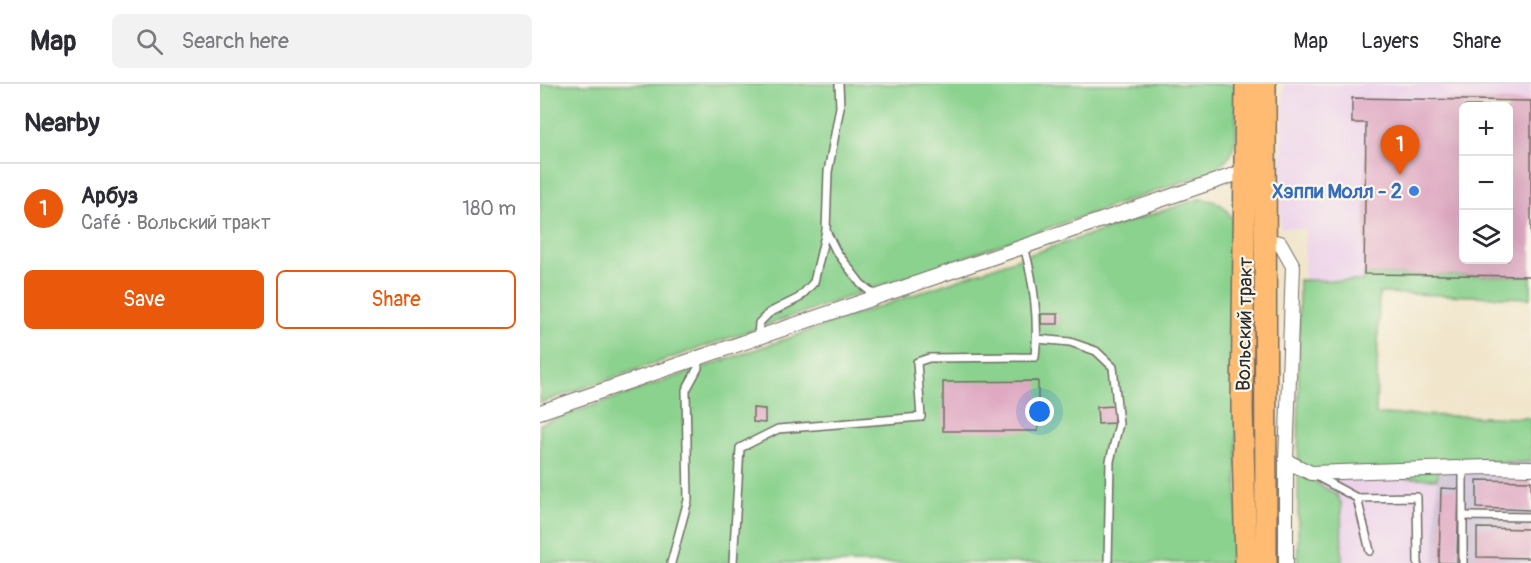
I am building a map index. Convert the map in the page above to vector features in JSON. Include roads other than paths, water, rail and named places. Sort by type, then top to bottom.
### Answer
[{"type":"main road","name":"Вольский тракт","points":[[1246,84],[1246,238],[1242,407],[1246,563]]},
{"type":"main road","name":"Вольский тракт","points":[[1265,84],[1266,563]]},
{"type":"street","points":[[540,412],[1245,171]]},
{"type":"street","points":[[1265,241],[1280,243],[1293,266],[1286,461],[1286,563]]},
{"type":"street","points":[[1286,461],[1311,473],[1487,466],[1531,468]]},
{"type":"lane","points":[[758,337],[759,323],[769,313],[799,298],[814,282],[826,231],[828,172],[840,106],[839,84]]},
{"type":"lane","points":[[826,231],[836,251],[861,284],[878,297]]},
{"type":"lane","points":[[733,563],[740,448],[778,429],[921,417],[918,362],[929,358],[1035,357],[1037,339],[1029,266],[1024,248]]},
{"type":"lane","points":[[1037,339],[1070,342],[1096,351],[1113,367],[1119,424],[1110,461],[1108,563]]},
{"type":"lane","points":[[671,563],[688,500],[686,390],[698,368],[697,357]]},
{"type":"lane","points":[[1463,468],[1465,516],[1463,563]]},
{"type":"lane","points":[[1311,473],[1357,498],[1417,497],[1418,563]]},
{"type":"lane","points":[[1357,498],[1370,551]]},
{"type":"lane","points":[[1465,516],[1531,517]]},
{"type":"place","name":"Арбуз","points":[[1400,175]]},
{"type":"place","name":"Хэппи Молл - 2","points":[[1414,191]]}]
